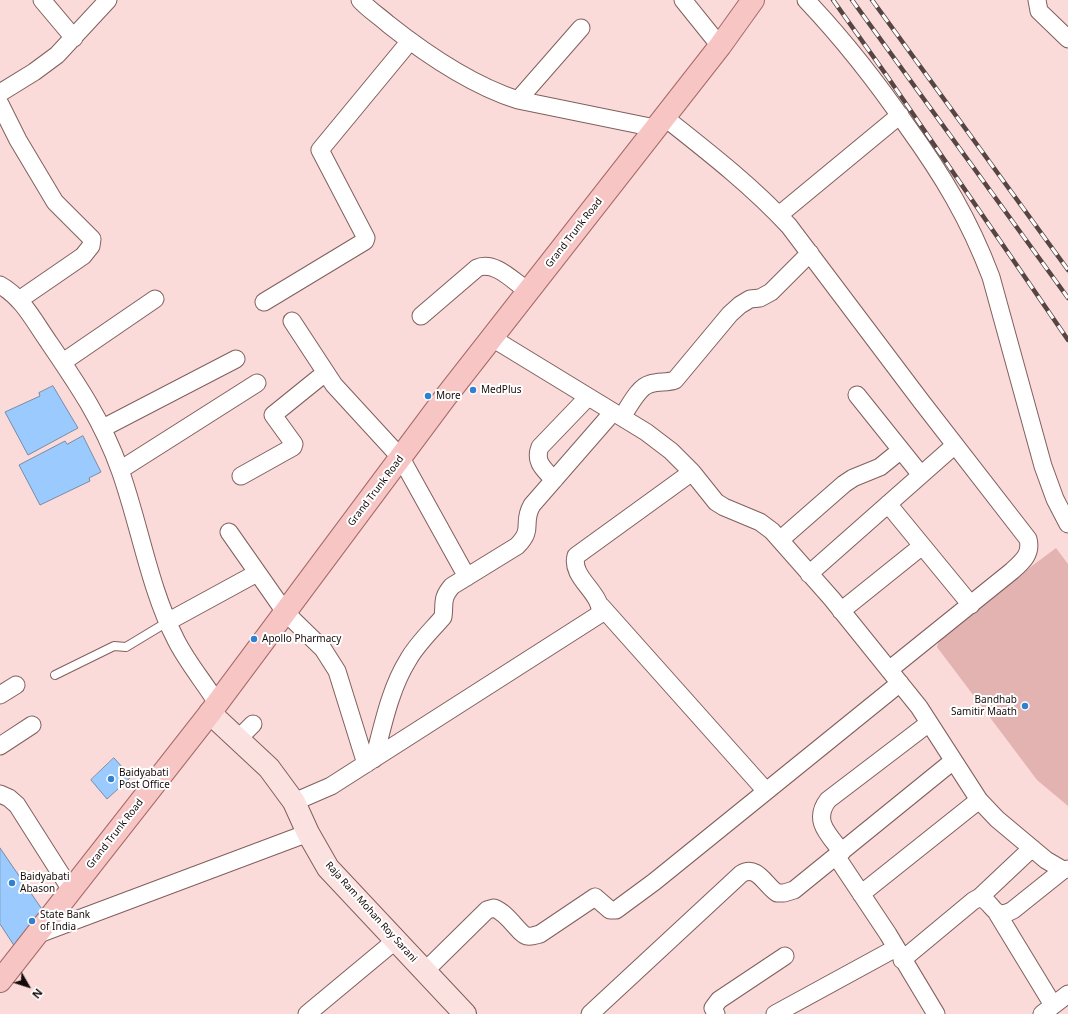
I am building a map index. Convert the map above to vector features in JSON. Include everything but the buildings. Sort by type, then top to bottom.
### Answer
[{"type":"main road","name":"Grand Trunk Road","points":[[0,981],[214,708],[492,338],[720,46],[753,0]]},
{"type":"street","points":[[42,0],[74,38]]},
{"type":"street","points":[[0,93],[34,72],[57,55],[108,0]]},
{"type":"street","points":[[360,0],[410,41],[475,82],[497,93],[518,100],[660,122],[734,173],[779,215],[810,253],[1028,539],[1030,547],[1027,557],[1012,571],[889,670]]},
{"type":"street","points":[[683,0],[720,46]]},
{"type":"street","points":[[806,0],[856,56],[900,115],[937,168],[961,208],[980,248],[991,277],[1044,466],[1055,499],[1068,524]]},
{"type":"street","points":[[1037,0],[1039,11],[1068,40]]},
{"type":"street","points":[[518,100],[582,28]]},
{"type":"street","points":[[264,302],[365,241],[366,238],[320,150],[410,41]]},
{"type":"street","points":[[0,104],[18,140],[55,202],[92,239],[91,246],[83,256],[19,300]]},
{"type":"street","points":[[779,215],[900,115]]},
{"type":"street","points":[[370,761],[392,696],[405,666],[420,642],[443,617],[443,601],[445,594],[452,586],[517,546],[525,538],[528,531],[526,522],[528,512],[554,480],[640,391],[649,384],[666,383],[676,380],[730,314],[750,299],[760,298],[771,292],[810,253]]},
{"type":"street","points":[[420,316],[477,268],[483,266],[491,266],[528,292]]},
{"type":"street","points":[[0,284],[12,291],[19,300],[63,362],[103,428],[120,470],[158,595],[176,640],[214,708]]},
{"type":"street","points":[[63,362],[155,299]]},
{"type":"street","points":[[292,321],[325,372],[356,410],[401,458],[467,577]]},
{"type":"street","points":[[492,338],[618,415],[671,451],[692,472],[716,502],[724,507],[760,522],[772,530],[841,611],[919,707],[979,800],[997,819],[1046,860],[1066,869],[1013,910],[1005,914],[997,913]]},
{"type":"street","points":[[103,428],[236,359]]},
{"type":"street","points":[[241,476],[293,447],[294,444],[273,415],[325,372]]},
{"type":"street","points":[[120,470],[257,384]]},
{"type":"street","points":[[857,395],[921,475]]},
{"type":"street","points":[[554,480],[539,463],[537,454],[540,447],[588,397]]},
{"type":"street","points":[[809,574],[955,445]]},
{"type":"street","points":[[780,540],[844,484],[853,478],[880,467],[901,450]]},
{"type":"street","points":[[692,472],[576,556],[574,562],[577,570],[601,606],[766,791]]},
{"type":"street","points":[[888,504],[971,605]]},
{"type":"street","points":[[229,532],[286,612],[333,661],[370,761]]},
{"type":"street","points":[[841,611],[922,546]]},
{"type":"street","points":[[169,621],[257,573]]},
{"type":"street","points":[[294,802],[331,786],[592,621],[600,614],[601,606]]},
{"type":"street","points":[[424,971],[487,910],[494,908],[510,919],[523,935],[529,937],[540,934],[595,897],[610,910],[616,910],[900,683]]},
{"type":"street","points":[[0,695],[16,685]]},
{"type":"street","name":"Raja Ram Mohan Roy Sarani","points":[[214,708],[238,739],[269,768],[294,802],[308,833],[328,868],[464,1014]]},
{"type":"street","points":[[929,723],[828,800],[821,809],[821,816],[824,829],[861,894],[936,1014]]},
{"type":"street","points":[[238,739],[253,724]]},
{"type":"street","points":[[0,746],[32,725]]},
{"type":"street","points":[[590,1014],[741,874],[746,871],[752,871],[759,875],[777,893],[784,893],[794,890],[953,761]]},
{"type":"street","points":[[0,794],[9,798],[17,805],[71,890]]},
{"type":"street","points":[[861,894],[979,800]]},
{"type":"street","points":[[36,935],[308,833]]},
{"type":"street","points":[[785,1012],[899,954],[972,901],[980,897],[1032,848]]},
{"type":"street","points":[[980,897],[986,900],[997,913],[1047,1010],[1068,994]]},
{"type":"street","points":[[307,1014],[396,940]]},
{"type":"street","points":[[716,1014],[713,1008],[719,1000],[785,956]]},
{"type":"lane","points":[[55,675],[114,646],[126,647],[169,621]]},
{"type":"shaded area","name":"Bandhab Samitir Maath","points":[[1056,548],[1068,564],[1068,806],[1037,780],[937,647],[941,634]]},
{"type":"railway","points":[[833,0],[887,76],[1068,340]]},
{"type":"railway","points":[[852,0],[1068,298]]},
{"type":"railway","points":[[872,0],[1068,270]]},
{"type":"place","name":"MedPlus","points":[[473,390]]},
{"type":"place","name":"More","points":[[428,396]]},
{"type":"place","name":"Apollo Pharmacy","points":[[254,639]]},
{"type":"place","name":"Bandhab Samitir Maath","points":[[1025,706]]},
{"type":"place","name":"Baidyabati Post Office","points":[[111,779]]},
{"type":"place","name":"Baidyabati Abason","points":[[12,883]]},
{"type":"place","name":"State Bank of India","points":[[32,921]]}]
